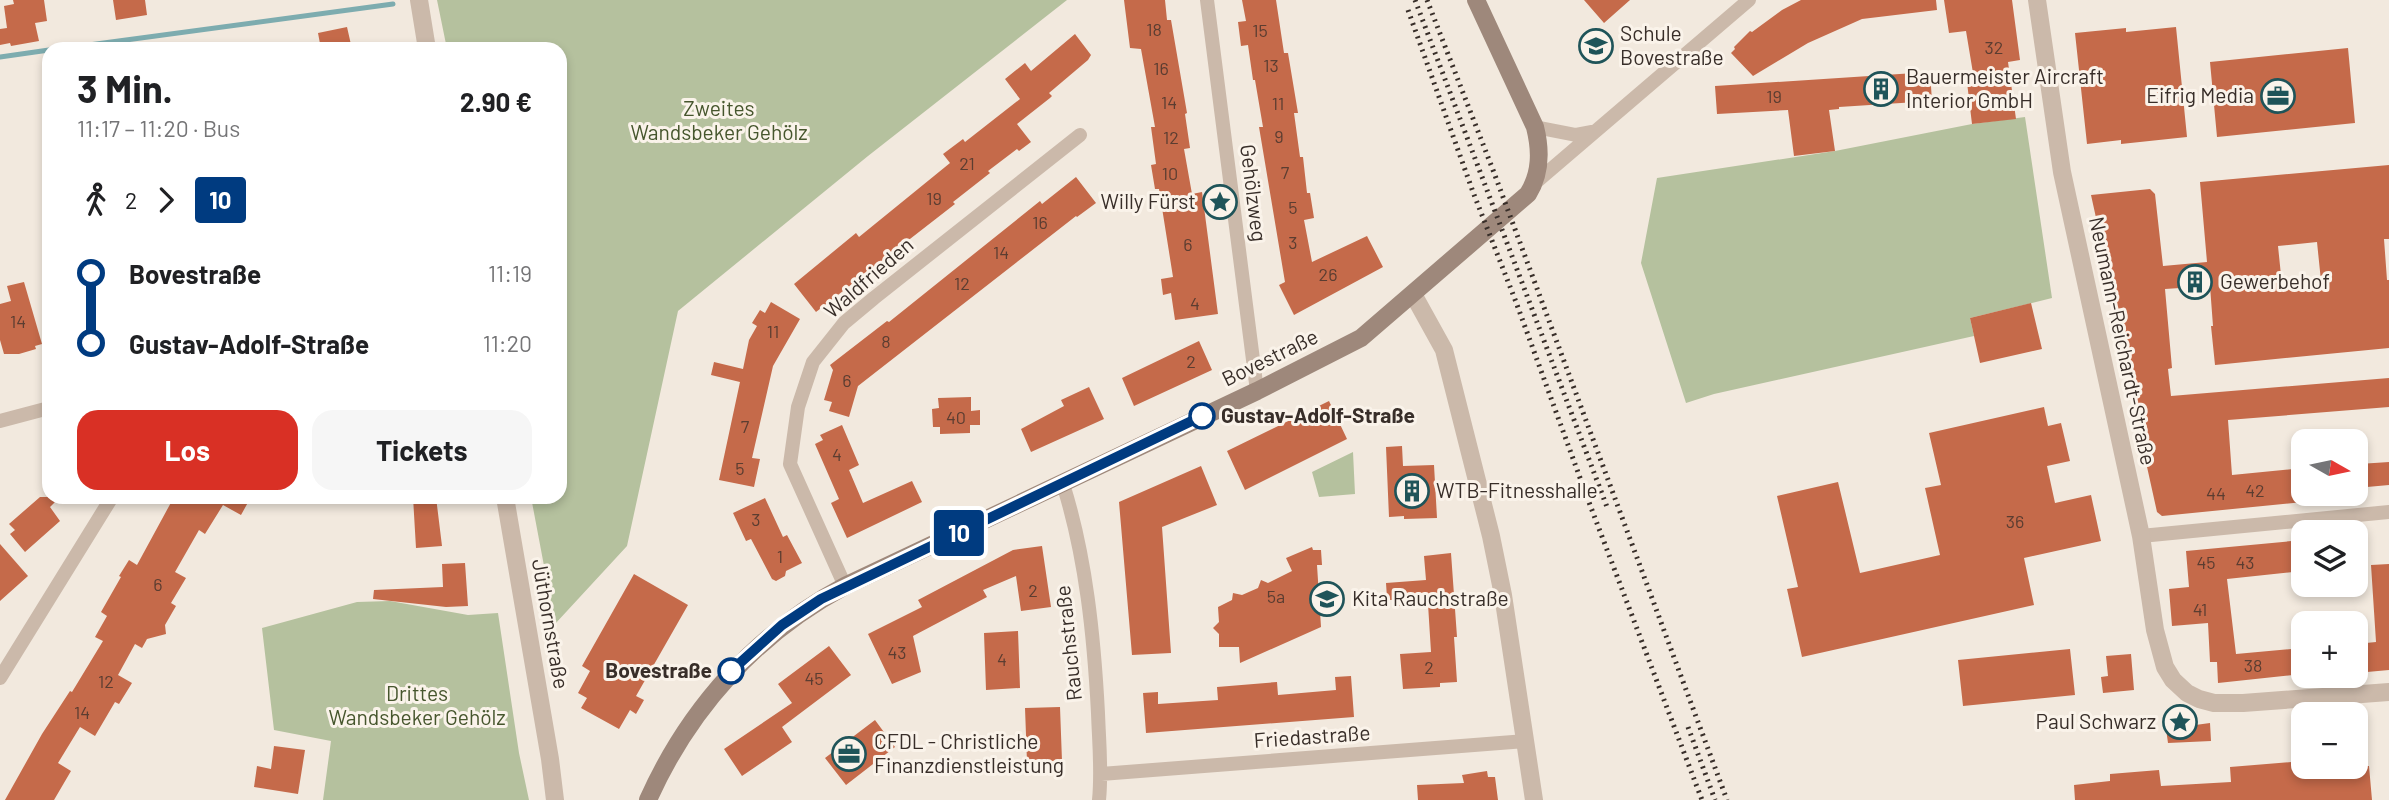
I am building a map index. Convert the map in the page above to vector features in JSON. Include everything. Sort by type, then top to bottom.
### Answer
[{"type":"main road","points":[[1476,0],[1535,127],[1539,151],[1535,183]]},
{"type":"main road","name":"Bovestraße","points":[[647,797],[681,739],[730,672],[782,625],[845,586],[1257,391],[1361,338],[1528,194],[1535,183]]},
{"type":"street","points":[[419,0],[426,42]]},
{"type":"street","name":"Gehölzweg","points":[[1207,0],[1257,391]]},
{"type":"street","name":"Bovestraße","points":[[1535,183],[1749,0]]},
{"type":"street","name":"Neumann-Reichardt-Straße","points":[[2037,0],[2062,172],[2141,536],[2161,659],[2168,674],[2178,686],[2199,699],[2223,704],[2389,692]]},
{"type":"street","points":[[1535,127],[1576,135],[1593,132]]},
{"type":"street","name":"Waldfrieden","points":[[845,586],[790,464],[798,407],[813,362],[844,323],[1080,135]]},
{"type":"street","points":[[1413,294],[1444,350],[1448,363],[1501,583],[1534,800]]},
{"type":"street","points":[[0,421],[42,410]]},
{"type":"street","name":"Rauchstraße","points":[[1063,484],[1082,566],[1095,663],[1101,774],[1099,800]]},
{"type":"street","points":[[0,678],[108,504]]},
{"type":"street","name":"Jüthornstraße","points":[[506,504],[555,800]]},
{"type":"street","points":[[2141,536],[2389,512]]},
{"type":"street","name":"Friedastraße","points":[[1101,774],[1526,741]]},
{"type":"street","name":"Jüthornstraße","points":[[550,759],[567,800]]},
{"type":"green space","name":"Zweites Wandsbeker Gehölz","points":[[437,0],[1067,0],[868,156],[678,311],[627,546],[555,624],[532,504],[567,504],[567,42],[446,42]]},
{"type":"green space","points":[[2025,117],[2052,298],[1970,318],[1974,336],[1714,394],[1686,403],[1641,263],[1657,178],[1835,151],[1972,124]]},
{"type":"green space","points":[[1353,452],[1355,494],[1319,497],[1312,472]]},
{"type":"green space","name":"Drittes Wandsbeker Gehölz","points":[[390,601],[468,615],[498,613],[519,753],[529,800],[323,800],[331,741],[274,730],[262,628],[357,602]]},
{"type":"building","points":[[13,0],[44,0],[47,21],[35,23],[39,41],[11,46],[10,43],[0,45],[0,29],[7,28],[4,6],[14,4]]},
{"type":"building","points":[[113,0],[145,0],[147,15],[116,20]]},
{"type":"building","points":[[1124,0],[1165,0],[1167,20],[1171,20],[1187,113],[1190,148],[1184,149],[1192,194],[1202,192],[1218,314],[1175,320],[1171,293],[1163,295],[1161,279],[1173,277],[1159,189],[1155,189],[1151,165],[1156,164],[1151,127],[1155,127],[1141,49],[1130,48]]},
{"type":"building","points":[[1242,0],[1276,0],[1284,53],[1288,53],[1298,113],[1294,113],[1300,157],[1303,157],[1307,193],[1310,193],[1314,218],[1304,220],[1312,262],[1367,236],[1383,267],[1294,315],[1279,285],[1285,282],[1259,127],[1263,127],[1248,45],[1241,46],[1238,22],[1246,21]]},
{"type":"building","points":[[1584,0],[1630,0],[1604,23]]},
{"type":"building","points":[[1801,0],[1936,0],[1937,10],[1862,19],[1808,43],[1753,76],[1731,53],[1734,47],[1750,31]]},
{"type":"building","points":[[1944,0],[2012,0],[2020,60],[2008,62],[2016,119],[1972,124],[1966,74],[1973,73],[1966,31],[1949,33]]},
{"type":"building","points":[[347,27],[350,42],[320,42],[318,33]]},
{"type":"building","points":[[2176,27],[2187,137],[2121,144],[2121,140],[2087,144],[2075,33]]},
{"type":"building","points":[[1075,34],[1091,55],[1049,93],[1052,96],[1050,98],[1017,124],[1031,142],[988,171],[990,173],[953,202],[955,204],[816,312],[794,284],[856,233],[859,237],[950,163],[943,154],[963,139],[965,142],[1020,99],[1005,79],[1025,63],[1031,71]]},
{"type":"building","points":[[2348,48],[2355,123],[2217,137],[2210,62]]},
{"type":"building","points":[[1930,72],[1932,101],[1839,107],[1829,110],[1835,151],[1794,156],[1788,110],[1717,114],[1715,86]]},
{"type":"building","name":"Gewerbehof","points":[[2389,165],[2389,239],[2384,239],[2389,280],[2389,348],[2215,365],[2210,286],[2165,289],[2172,368],[2168,369],[2171,396],[2389,378],[2389,407],[2228,420],[2232,475],[2291,469],[2291,503],[2162,516],[2157,512],[2132,399],[2136,399],[2091,195],[2150,189],[2155,194],[2163,266],[2207,262],[2200,182]],"holes":[[[2317,242],[2321,281],[2282,285],[2278,246]]]},
{"type":"building","points":[[1076,177],[1096,203],[858,386],[849,417],[829,411],[832,402],[824,400],[833,370],[830,365],[889,322],[1040,201],[1042,204]]},
{"type":"building","points":[[24,282],[42,344],[35,346],[36,349],[19,354],[4,354],[0,340],[0,304],[11,301],[7,286]]},
{"type":"building","points":[[771,302],[800,319],[773,366],[752,458],[760,459],[754,487],[719,480],[740,382],[711,375],[714,362],[743,369],[749,340],[757,326],[752,323],[760,310],[765,313]]},
{"type":"building","points":[[2031,303],[2042,349],[1980,363],[1970,318]]},
{"type":"building","points":[[1199,341],[1212,370],[1134,406],[1122,378]]},
{"type":"building","points":[[1089,387],[1104,419],[1031,452],[1021,429],[1064,406],[1061,400]]},
{"type":"building","points":[[971,397],[971,411],[980,410],[980,425],[970,425],[970,433],[940,434],[940,427],[933,427],[932,409],[939,408],[938,398]]},
{"type":"building","points":[[1329,401],[1347,439],[1245,490],[1227,451]]},
{"type":"building","points":[[2044,407],[2048,426],[2061,423],[2070,461],[2047,466],[2055,503],[2091,495],[2101,541],[2024,558],[2034,605],[1802,657],[1787,589],[1798,587],[1777,496],[1838,482],[1860,573],[1940,555],[1925,488],[1941,485],[1929,433]]},
{"type":"building","points":[[842,425],[859,465],[849,470],[863,503],[912,481],[922,502],[847,538],[831,503],[839,499],[815,444],[823,440],[820,435]]},
{"type":"building","name":"WTB-Fitnesshalle","points":[[1402,446],[1403,466],[1434,465],[1437,518],[1389,517],[1386,447]]},
{"type":"building","points":[[2389,462],[2389,485],[2368,487],[2368,463]]},
{"type":"building","points":[[1201,466],[1217,505],[1162,527],[1171,653],[1132,655],[1119,502]]},
{"type":"building","points":[[40,497],[42,504],[53,504],[50,507],[60,521],[25,552],[10,534],[15,530],[9,524]]},
{"type":"building","points":[[765,498],[783,537],[787,535],[802,563],[786,571],[785,576],[776,581],[772,579],[751,539],[746,541],[733,513]]},
{"type":"building","points":[[170,504],[247,504],[241,515],[223,505],[205,534],[199,530],[175,572],[186,578],[171,603],[176,606],[165,625],[166,634],[147,639],[142,648],[135,644],[118,675],[132,683],[119,704],[115,702],[95,736],[80,727],[58,763],[71,771],[54,800],[5,800],[42,734],[103,641],[95,637],[107,616],[101,612],[121,577],[119,576],[129,560],[137,565]]},
{"type":"building","points":[[413,504],[437,504],[442,546],[416,548]]},
{"type":"building","points":[[2291,541],[2291,572],[2227,579],[2236,654],[2291,649],[2291,675],[2218,683],[2217,662],[2210,662],[2208,623],[2172,626],[2169,589],[2189,587],[2186,551]]},
{"type":"building","points":[[0,544],[28,576],[0,601]]},
{"type":"building","points":[[1042,546],[1051,607],[1021,611],[1016,576],[983,590],[987,597],[913,636],[921,672],[892,684],[868,634],[922,607],[918,600],[1013,550]]},
{"type":"building","points":[[1312,547],[1313,550],[1321,550],[1322,565],[1317,565],[1321,627],[1240,663],[1239,647],[1219,647],[1219,634],[1213,628],[1219,622],[1218,607],[1232,600],[1233,593],[1242,595],[1258,588],[1261,580],[1268,583],[1292,571],[1286,558]]},
{"type":"building","points":[[1451,553],[1457,682],[1440,683],[1440,687],[1403,689],[1400,654],[1431,652],[1428,604],[1399,606],[1399,600],[1387,598],[1386,583],[1426,580],[1424,556]]},
{"type":"building","points":[[465,563],[468,606],[446,607],[373,599],[374,590],[443,587],[442,564]]},
{"type":"building","points":[[2389,564],[2389,670],[2368,672],[2368,643],[2376,642],[2371,565]]},
{"type":"building","points":[[634,574],[688,605],[636,696],[644,700],[636,714],[630,710],[619,729],[581,708],[587,698],[578,693],[590,671],[582,666]]},
{"type":"building","points":[[1018,631],[1020,688],[986,690],[984,633]]},
{"type":"building","points":[[829,646],[851,675],[782,727],[792,742],[742,776],[724,749],[792,703],[778,684]]},
{"type":"building","points":[[2070,649],[2075,695],[1963,706],[1958,660]]},
{"type":"building","points":[[2131,654],[2134,690],[2103,693],[2101,677],[2108,676],[2106,656]]},
{"type":"building","points":[[1351,676],[1354,717],[1146,733],[1143,693],[1158,692],[1158,704],[1218,700],[1217,687],[1277,682],[1278,695],[1336,690],[1335,677]]},
{"type":"building","points":[[1060,707],[1062,761],[1027,762],[1025,708]]},
{"type":"building","points":[[875,720],[895,747],[846,785],[825,758]]},
{"type":"building","points":[[2210,723],[2211,741],[2168,743],[2166,729]]},
{"type":"building","points":[[274,746],[305,750],[298,794],[254,787],[257,766],[271,769]]},
{"type":"building","points":[[2291,762],[2291,779],[2368,779],[2369,766],[2372,800],[2075,800],[2074,785],[2110,781],[2110,774],[2159,770],[2161,786],[2231,782],[2230,767]]},
{"type":"building","points":[[1487,771],[1488,777],[1495,777],[1498,800],[1418,800],[1417,785],[1464,783],[1462,775]]},
{"type":"waterway","points":[[111,42],[393,4]]},
{"type":"waterway","points":[[0,57],[42,51]]},
{"type":"railway","points":[[1415,0],[1607,507]]},
{"type":"railway","points":[[1427,0],[1493,170],[1727,800]]},
{"type":"railway","points":[[1408,10],[1473,192],[1702,800]]},
{"type":"railway","points":[[1688,727],[1715,800]]},
{"type":"bus line","name":"10","points":[[731,671],[782,625],[845,586],[1202,416]]},
{"type":"place","name":"Schule Bovestraße","points":[[1596,46]]},
{"type":"place","name":"Bauermeister Aircraft Interior GmbH","points":[[1881,89]]},
{"type":"place","name":"Eifrig Media","points":[[2278,96]]},
{"type":"place","name":"Willy Fürst","points":[[1220,202]]},
{"type":"place","name":"Gewerbehof","points":[[2195,282]]},
{"type":"place","name":"Gustav-Adolf-Straße","points":[[1202,416]]},
{"type":"place","name":"WTB-Fitnesshalle","points":[[1412,491]]},
{"type":"place","name":"Kita Rauchstraße","points":[[1327,599]]},
{"type":"place","name":"Bovestraße","points":[[731,671]]},
{"type":"place","name":"Paul Schwarz","points":[[2180,722]]},
{"type":"place","name":"CFDL - Christliche Finanzdienstleistung","points":[[849,754]]}]
